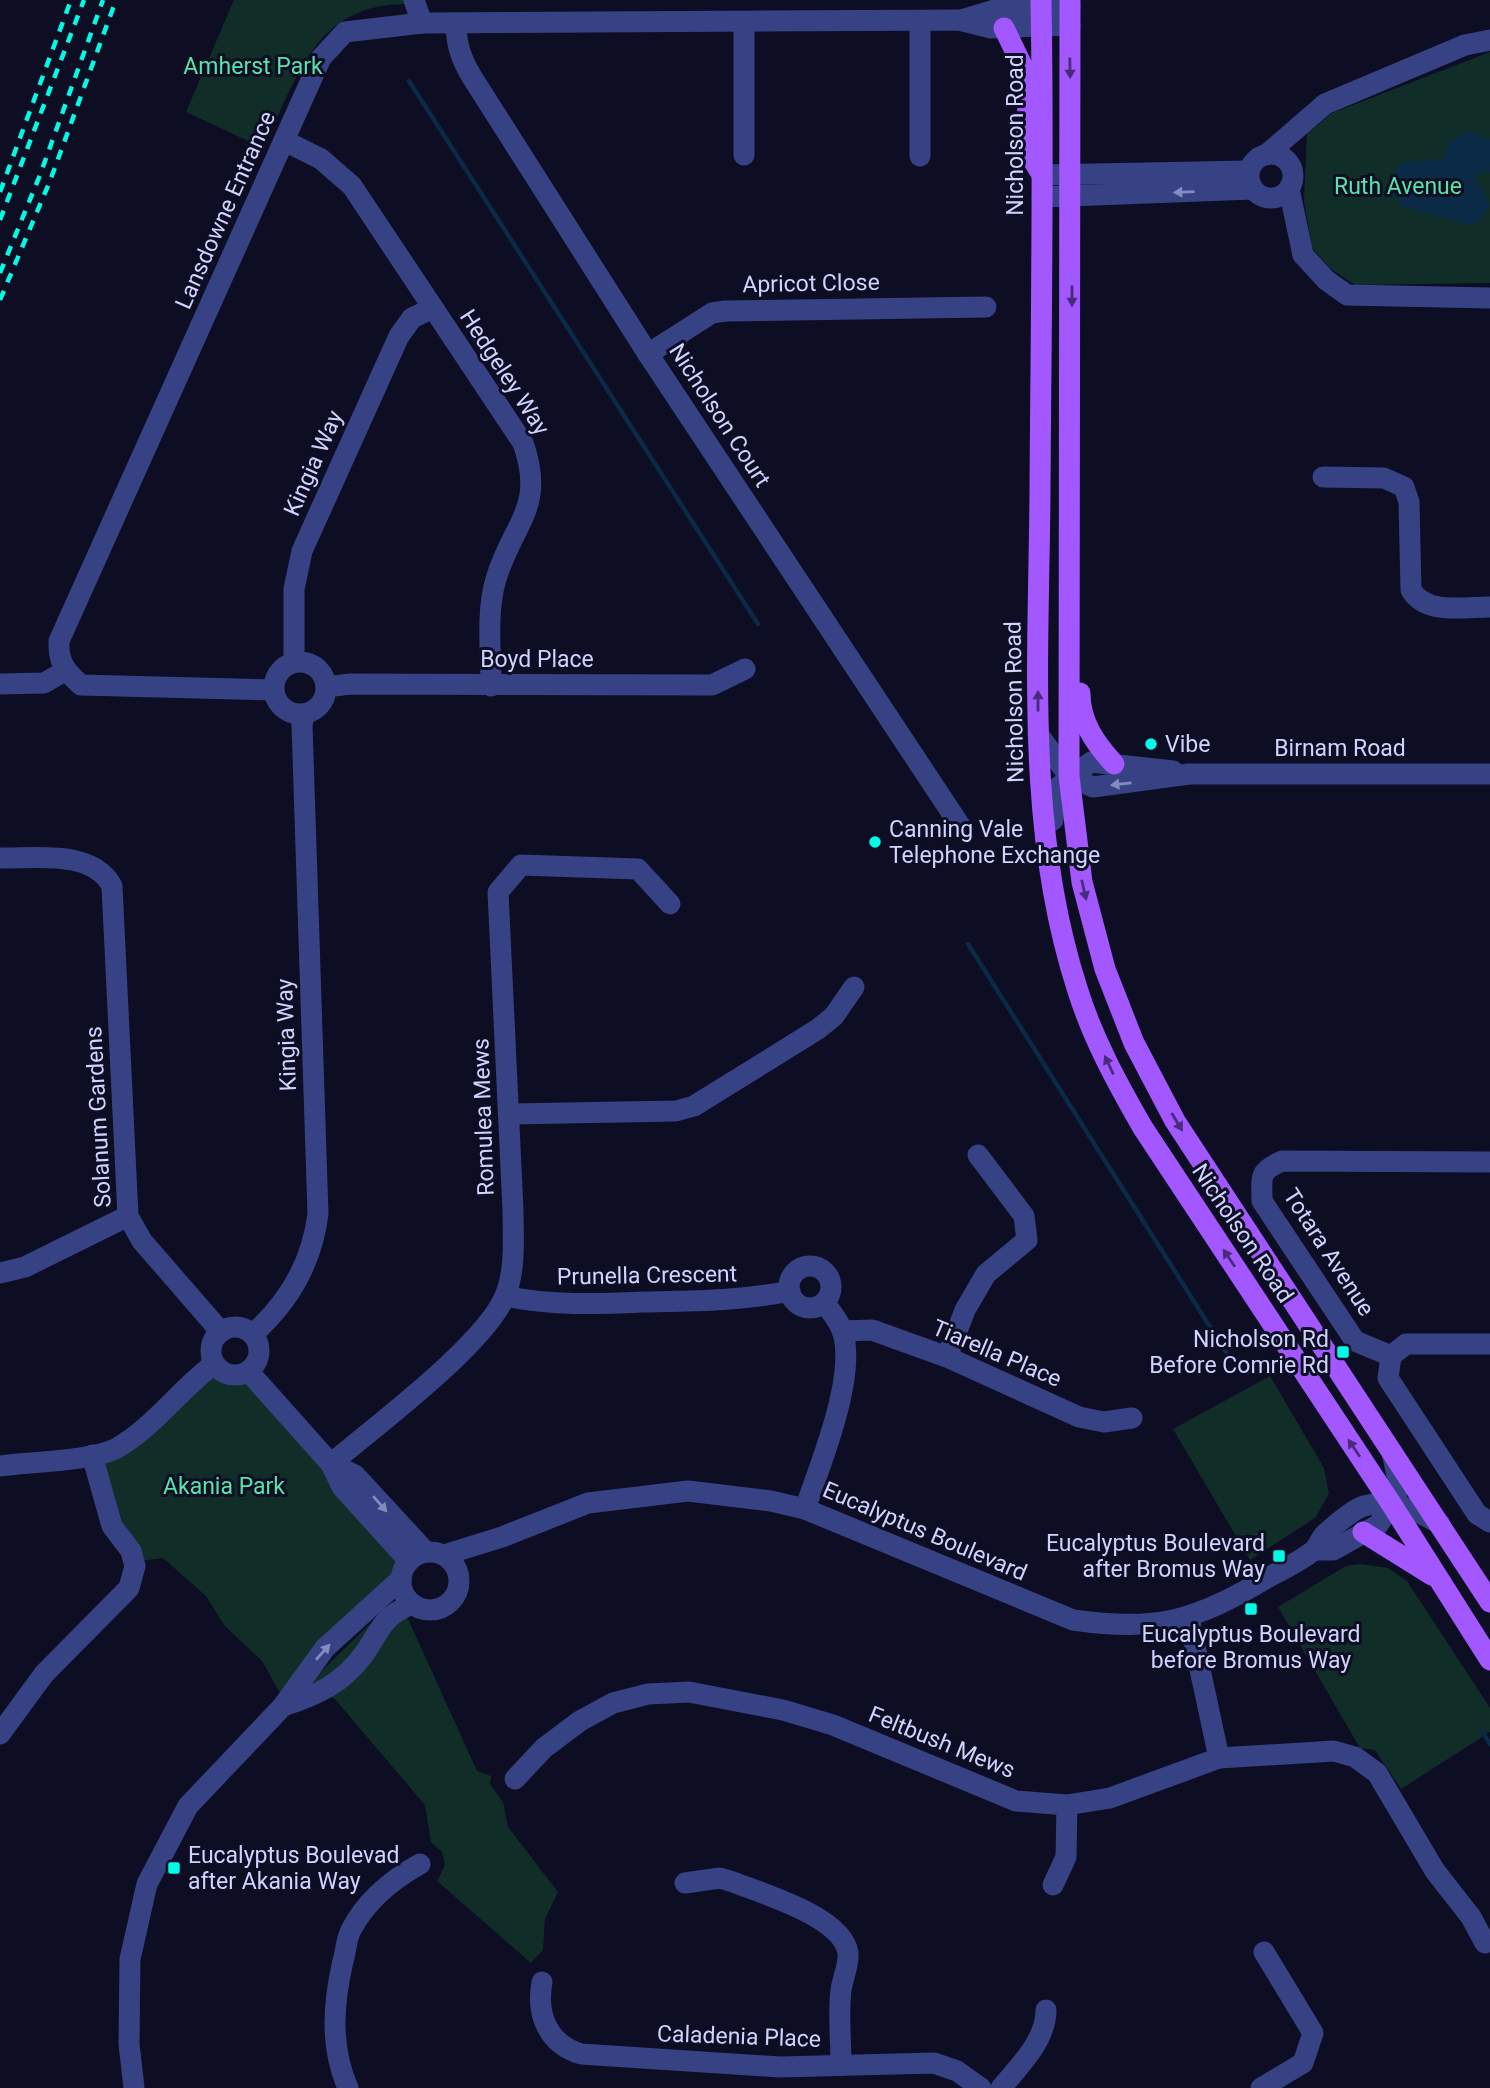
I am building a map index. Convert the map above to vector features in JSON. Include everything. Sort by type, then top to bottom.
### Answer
[{"type":"main road","name":"Nicholson Road","points":[[1041,11],[1038,734],[1047,862],[1065,947],[1088,1018],[1118,1086],[1143,1128],[1440,1580],[1481,1637],[1490,1660]]},
{"type":"main road","name":"Nicholson Road","points":[[1070,11],[1072,185],[1069,776],[1084,893],[1105,969],[1134,1044],[1175,1121],[1490,1602]]},
{"type":"main road","points":[[1004,28],[1029,80],[1027,149],[1042,175]]},
{"type":"main road","points":[[1071,462],[1080,484],[1080,712],[1097,745],[1114,764]]},
{"type":"main road","points":[[1443,1530],[1471,1554],[1490,1585]]},
{"type":"main road","points":[[1363,1532],[1440,1580]]},
{"type":"street","points":[[414,0],[422,23]]},
{"type":"street","points":[[738,0],[741,22],[744,155]]},
{"type":"street","name":"Lansdowne Entrance","points":[[959,20],[998,9],[1070,11]]},
{"type":"street","name":"Lansdowne Entrance","points":[[65,671],[58,657],[59,641],[321,58],[345,32],[422,23],[959,20],[1004,28],[1041,11]]},
{"type":"street","points":[[920,21],[920,156]]},
{"type":"street","name":"Nicholson Court","points":[[456,23],[456,39],[461,58],[648,354],[961,827]]},
{"type":"street","points":[[1490,40],[1465,45],[1325,104],[1266,155],[1266,187],[1293,218],[1303,255],[1326,280],[1347,295],[1490,298]]},
{"type":"street","points":[[1288,161],[1297,127]]},
{"type":"street","name":"Hedgeley Way","points":[[285,141],[321,159],[352,186],[523,443],[532,469],[531,502],[496,578],[492,600],[491,686]]},
{"type":"street","points":[[1042,175],[1072,185],[1266,187],[1293,174],[1288,161],[1279,155],[1266,155]]},
{"type":"street","points":[[1042,197],[1072,185]]},
{"type":"street","name":"Apricot Close","points":[[648,354],[712,313],[725,311],[986,307]]},
{"type":"street","name":"Kingia Way","points":[[294,662],[294,589],[302,551],[398,337],[412,318],[433,308]]},
{"type":"street","points":[[1323,477],[1384,478],[1405,487],[1409,502],[1411,590],[1416,598],[1434,606],[1490,607]]},
{"type":"street","points":[[294,662],[313,665],[320,670],[326,687],[321,704],[304,714],[286,711],[279,705],[274,690],[279,672],[294,662]]},
{"type":"street","name":"Boyd Place","points":[[326,687],[350,684],[712,685],[745,669]]},
{"type":"street","points":[[0,684],[44,683],[65,671],[81,685],[274,690]]},
{"type":"street","name":"Kingia Way","points":[[253,1334],[295,1286],[315,1236],[318,1214],[302,725],[304,714]]},
{"type":"street","points":[[1038,734],[1069,776],[1058,785],[1051,797],[1068,913],[1065,947]]},
{"type":"street","name":"Birnam Road","points":[[1069,776],[1091,762],[1189,774],[1490,774]]},
{"type":"street","name":"Birnam Road","points":[[1069,776],[1093,787],[1189,774]]},
{"type":"street","name":"Solanum Gardens","points":[[0,858],[75,860],[101,871],[112,886],[128,1216],[142,1241],[220,1332]]},
{"type":"street","name":"Romulea Mews","points":[[331,1464],[465,1349],[486,1326],[505,1296],[512,1263],[509,1114],[498,892],[520,864],[638,869],[670,904]]},
{"type":"street","points":[[509,1114],[676,1111],[694,1106],[818,1029],[834,1016],[854,987]]},
{"type":"street","points":[[947,1357],[965,1310],[986,1274],[1027,1240],[1024,1216],[978,1155]]},
{"type":"street","name":"Totara Avenue","points":[[1391,1356],[1355,1341],[1262,1201],[1262,1175],[1267,1168],[1282,1161],[1490,1162]]},
{"type":"street","points":[[0,1273],[26,1268],[128,1216]]},
{"type":"street","points":[[807,1267],[820,1269],[831,1284],[824,1303],[813,1308],[801,1306],[790,1291],[795,1273],[807,1267]]},
{"type":"street","name":"Prunella Crescent","points":[[505,1296],[537,1303],[575,1305],[744,1300],[790,1291]]},
{"type":"street","points":[[805,1509],[841,1394],[846,1351],[842,1331],[824,1303]]},
{"type":"street","points":[[237,1327],[253,1334],[260,1353],[255,1366],[249,1372],[233,1376],[225,1374],[214,1364],[211,1350],[220,1332],[237,1327]]},
{"type":"street","name":"Tiarella Place","points":[[842,1331],[872,1330],[947,1357],[1079,1417],[1104,1422],[1132,1418]]},
{"type":"street","points":[[1490,1344],[1406,1345],[1391,1356],[1388,1378],[1477,1514],[1490,1522]]},
{"type":"street","points":[[0,1466],[92,1455],[115,1449],[157,1419],[214,1364]]},
{"type":"street","points":[[249,1372],[331,1464],[355,1475],[411,1539],[420,1562]]},
{"type":"street","points":[[1392,1450],[1398,1480],[1396,1498],[1392,1505]]},
{"type":"street","points":[[0,1734],[44,1674],[129,1588],[135,1566],[131,1551],[112,1525],[92,1455]]},
{"type":"street","name":"Eucalyptus Boulevard","points":[[134,2088],[129,2044],[130,1959],[147,1884],[188,1806],[283,1706],[326,1648],[420,1562],[502,1537],[588,1503],[688,1491],[771,1500],[805,1509],[1073,1620],[1112,1625],[1150,1625],[1189,1618],[1230,1600],[1315,1550],[1324,1535],[1363,1506],[1392,1505],[1416,1510],[1443,1530]]},
{"type":"street","name":"Eucalyptus Boulevard","points":[[1315,1550],[1333,1550],[1378,1525],[1392,1505]]},
{"type":"street","name":"Eucalyptus Boulevard","points":[[283,1706],[307,1699],[338,1683],[366,1652],[375,1632],[387,1619],[412,1604],[431,1610],[441,1608],[456,1594],[459,1578],[482,1553],[502,1537]]},
{"type":"street","points":[[420,1562],[453,1562],[459,1578]]},
{"type":"street","points":[[412,1604],[402,1589],[420,1562]]},
{"type":"street","points":[[1189,1618],[1219,1758]]},
{"type":"street","name":"Feltbush Mews","points":[[515,1779],[544,1748],[580,1721],[612,1703],[648,1694],[689,1692],[783,1710],[833,1725],[1016,1801],[1067,1804],[1110,1798],[1219,1758],[1334,1752],[1364,1762],[1385,1783],[1435,1871],[1471,1917],[1485,1943]]},
{"type":"street","points":[[1053,1885],[1066,1857],[1067,1804]]},
{"type":"street","points":[[348,2088],[334,2035],[335,1994],[350,1931],[373,1900],[396,1877],[420,1864]]},
{"type":"street","points":[[685,1883],[720,1878],[733,1882],[817,1918],[838,1932],[848,1951],[840,2004],[841,2065]]},
{"type":"street","points":[[1261,2088],[1303,2063],[1313,2033],[1264,1952]]},
{"type":"street","name":"Caladenia Place","points":[[542,1982],[539,2005],[545,2024],[564,2047],[582,2054],[742,2065],[934,2063],[957,2071],[981,2088]]},
{"type":"street","points":[[1001,2088],[1036,2042],[1046,2021],[1046,2010]]},
{"type":"green space","name":"Amherst Park","points":[[234,0],[407,0],[409,4],[377,7],[351,16],[331,30],[314,49],[300,71],[263,148],[186,112]]},
{"type":"green space","name":"Ruth Avenue","points":[[1490,52],[1490,283],[1355,285],[1331,269],[1312,248],[1304,201],[1307,134],[1332,113]]},
{"type":"green space","name":"Akania Park","points":[[219,1370],[233,1377],[249,1375],[406,1560],[398,1591],[280,1693],[262,1661],[225,1626],[206,1596],[163,1558],[140,1561],[116,1526],[94,1454]]},
{"type":"green space","points":[[1270,1376],[1324,1468],[1329,1494],[1315,1518],[1250,1560],[1173,1429]]},
{"type":"green space","points":[[1360,1564],[1388,1568],[1407,1581],[1490,1708],[1490,1732],[1401,1789],[1375,1750],[1360,1748],[1278,1607],[1346,1566]]},
{"type":"green space","points":[[400,1601],[477,1771],[491,1776],[490,1784],[503,1802],[508,1827],[558,1892],[545,1919],[543,1950],[531,1963],[437,1881],[445,1865],[442,1852],[431,1842],[425,1805],[334,1698],[303,1689],[373,1621]]},
{"type":"water","points":[[1467,131],[1490,139],[1490,173],[1476,173],[1475,177],[1490,205],[1480,221],[1469,225],[1402,207],[1394,195],[1395,169],[1403,162],[1443,159],[1450,141]]},
{"type":"waterway","points":[[409,81],[758,624]]},
{"type":"waterway","points":[[968,944],[1231,1360]]},
{"type":"waterway","points":[[1480,1728],[1490,1744]]},
{"type":"railway","points":[[0,192],[71,0]]},
{"type":"railway","points":[[0,220],[84,0]]},
{"type":"railway","points":[[0,273],[40,175],[103,0]]},
{"type":"railway","points":[[0,300],[50,181],[116,0]]},
{"type":"place","name":"Vibe","points":[[1151,744]]},
{"type":"place","name":"Canning Vale Telephone Exchange","points":[[875,842]]},
{"type":"place","name":"Nicholson Rd Before Comrie Rd","points":[[1343,1352]]},
{"type":"place","name":"Eucalyptus Boulevard after Bromus Way","points":[[1279,1556]]},
{"type":"place","name":"Eucalyptus Boulevard before Bromus Way","points":[[1251,1609]]},
{"type":"place","name":"Eucalyptus Boulevad after Akania Way","points":[[174,1868]]}]
